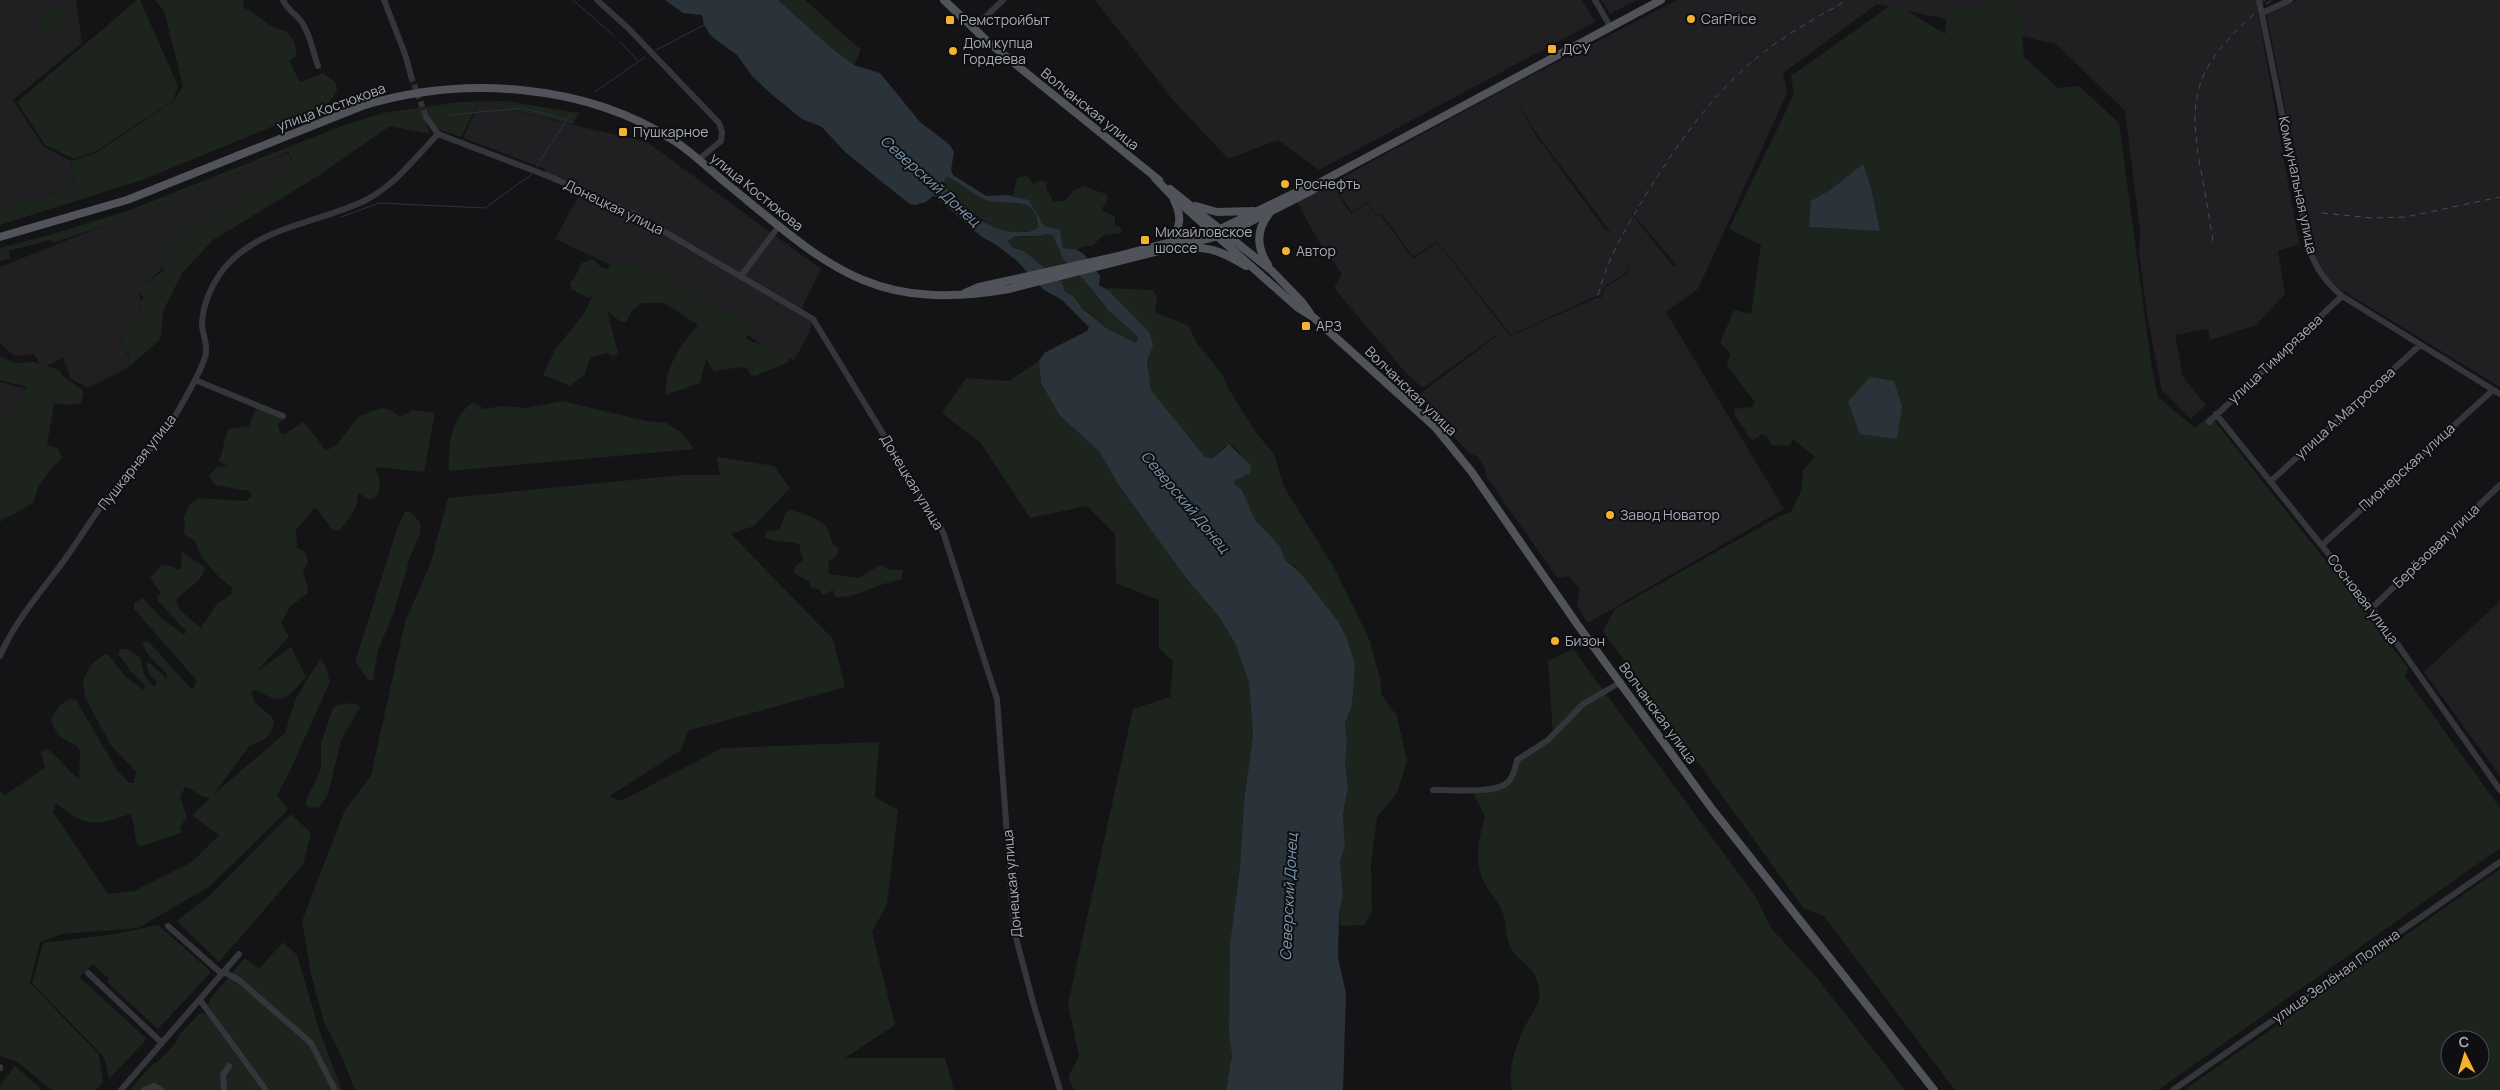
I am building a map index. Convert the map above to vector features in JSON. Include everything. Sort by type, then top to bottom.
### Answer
[{"type":"main road","name":"Волчанская улица","points":[[944,0],[973,29],[1155,178],[1189,202],[1222,233],[1262,276],[1297,307],[1313,317],[1435,428],[1479,482],[1577,624],[1712,809],[1904,1055],[1934,1090]]},
{"type":"main road","points":[[1222,233],[1258,211],[1319,183],[1661,0]]},
{"type":"main road","name":"улица Костюкова","points":[[0,237],[127,200],[362,106],[392,97],[424,92],[482,88],[507,89],[572,100],[614,112],[652,128],[677,143],[821,258],[860,280],[902,293],[957,296],[979,287],[1008,286],[1222,233]]},
{"type":"main road","name":"Волчанская улица","points":[[1155,178],[1211,231]]},
{"type":"main road","points":[[1211,231],[1222,233],[1270,213],[1314,190],[1319,183]]},
{"type":"main road","points":[[1172,196],[1178,208],[1180,224],[1168,246],[1198,247],[1220,252],[1262,276]]},
{"type":"main road","points":[[1189,202],[1217,212],[1258,211]]},
{"type":"main road","points":[[1270,213],[1261,226],[1258,237],[1262,256],[1272,271]]},
{"type":"main road","name":"улица Костюкова","points":[[1168,246],[1211,231]]},
{"type":"main road","name":"Волчанская улица","points":[[1222,233],[1272,271],[1302,302],[1313,317]]},
{"type":"street","points":[[283,0],[290,12],[301,21],[306,30],[318,66]]},
{"type":"street","points":[[384,0],[405,54],[411,76]]},
{"type":"street","points":[[597,0],[658,59],[719,123],[722,132],[721,141],[698,160]]},
{"type":"street","points":[[973,29],[1003,0]]},
{"type":"street","points":[[1594,0],[1610,26]]},
{"type":"street","name":"Коммунальная улица","points":[[2259,0],[2309,248],[2315,266],[2324,280],[2342,296],[2500,394]]},
{"type":"street","points":[[2262,13],[2290,0]]},
{"type":"street","points":[[426,117],[438,134]]},
{"type":"street","name":"Донецкая улица","points":[[438,134],[553,178],[636,216],[813,320],[943,532],[997,699],[1014,930],[1034,1006],[1060,1090]]},
{"type":"street","name":"Пушкарная улица","points":[[0,656],[17,621],[50,580],[105,501],[160,438],[175,415],[204,364],[207,351],[202,329],[204,308],[213,285],[229,262],[247,247],[268,236],[356,204],[384,190],[403,174],[438,134]]},
{"type":"street","points":[[741,276],[779,226]]},
{"type":"street","name":"улица Тимирязева","points":[[2209,422],[2342,296]]},
{"type":"street","name":"улица А.Матросова","points":[[2271,481],[2420,345]]},
{"type":"street","points":[[195,380],[283,416]]},
{"type":"street","name":"Пионерская улица","points":[[2322,545],[2493,390]]},
{"type":"street","name":"Сосновая улица","points":[[2216,414],[2372,608],[2500,790]]},
{"type":"street","name":"Берёзовая улица","points":[[2372,608],[2500,485]]},
{"type":"street","points":[[1433,790],[1479,790],[1496,788],[1508,783],[1514,775],[1517,760],[1548,740],[1583,704],[1621,682]]},
{"type":"street","name":"улица Зелёная Поляна","points":[[2173,1090],[2500,862]]},
{"type":"street","points":[[168,926],[223,973],[238,980],[311,1043],[335,1090]]},
{"type":"street","points":[[120,1090],[240,954]]},
{"type":"street","points":[[88,973],[162,1043]]},
{"type":"street","points":[[200,1000],[266,1090]]},
{"type":"street","points":[[224,1090],[223,1076],[229,1066]]},
{"type":"street","points":[[144,1090],[151,1086],[161,1090]]},
{"type":"shaded area","points":[[0,0],[76,0],[82,43],[13,100],[44,147],[71,161],[74,187],[0,209]]},
{"type":"shaded area","points":[[137,0],[140,0],[178,86],[173,101],[95,152],[74,159],[45,145],[17,102]]},
{"type":"shaded area","points":[[155,0],[244,0],[243,7],[274,27],[286,31],[294,41],[297,56],[289,61],[300,82],[323,73],[336,84],[337,90],[335,94],[327,104],[145,179],[0,225],[0,209],[74,187],[71,161],[96,153],[174,101],[183,86],[164,11]]},
{"type":"shaded area","points":[[778,0],[805,0],[861,50],[854,65],[828,45]]},
{"type":"shaded area","points":[[1095,0],[1582,0],[1595,22],[1319,170],[1278,140],[1228,159],[1174,101]]},
{"type":"shaded area","points":[[1601,0],[1637,0],[1610,14]]},
{"type":"shaded area","points":[[1677,0],[2268,0],[2257,7],[2299,244],[2278,251],[2285,294],[2256,325],[2210,340],[2208,329],[2175,335],[2183,377],[2206,405],[2191,419],[2162,390],[2147,315],[2139,251],[2140,230],[2125,111],[2056,44],[1877,4],[1783,73],[1787,93],[1698,289],[1666,312],[1784,509],[1588,623],[1577,606],[1580,589],[1569,576],[1557,578],[1486,476],[1485,468],[1478,457],[1469,453],[1417,396],[1495,337],[1499,341],[1495,336],[1423,388],[1405,372],[1334,288],[1342,274],[1316,237],[1297,202],[1331,183],[1351,214],[1367,203],[1375,215],[1381,215],[1413,259],[1437,242],[1510,336],[1596,298],[1601,298],[1606,287],[1627,274],[1631,260],[1626,273],[1605,286],[1600,297],[1596,296],[1511,335],[1437,241],[1413,257],[1382,214],[1375,214],[1367,202],[1352,212],[1332,183],[1509,87]],"holes":[[[1509,87],[1536,133],[1611,233],[1604,228],[1535,134]],[[1632,213],[1681,270],[1676,265],[1674,267]]]},
{"type":"shaded area","points":[[2299,0],[2500,0],[2500,387],[2340,289],[2328,279],[2319,265],[2311,241],[2266,12]]},
{"type":"shaded area","points":[[2020,1],[2024,57],[2058,88],[2079,86],[2119,123],[2152,370],[2158,397],[2195,428],[2210,415],[2360,604],[2408,668],[2405,676],[2500,808],[2500,848],[2158,1090],[1955,1090],[1824,916],[1804,909],[1603,631],[1615,609],[1780,516],[1791,512],[1801,491],[1803,470],[1815,457],[1793,439],[1790,445],[1772,446],[1767,436],[1761,434],[1751,440],[1735,415],[1734,409],[1752,407],[1755,402],[1728,367],[1729,351],[1720,343],[1734,310],[1751,314],[1761,245],[1729,229],[1794,94],[1791,76],[1894,3],[1945,34],[1947,9]],"holes":[[[1863,164],[1871,187],[1880,231],[1809,227],[1812,201],[1830,190]]]},
{"type":"shaded area","points":[[65,5],[69,31],[43,34],[40,9]]},
{"type":"shaded area","points":[[507,101],[579,113],[573,124],[479,103],[461,137],[437,129],[428,114],[423,116],[430,134],[390,126],[315,178],[213,240],[182,273],[164,309],[160,340],[128,367],[130,355],[123,349],[121,334],[142,308],[138,303],[144,298],[138,290],[164,270],[161,266],[169,260],[162,251],[165,245],[250,193],[283,177],[292,160],[288,152],[112,223],[52,243],[51,240],[9,251],[10,259],[0,261],[0,248],[130,210],[339,127],[383,113],[460,102]]},
{"type":"shaded area","points":[[479,103],[647,142],[821,269],[800,311],[813,319],[809,333],[794,360],[778,355],[655,275],[617,268],[555,239],[580,193],[544,178],[545,169],[463,138]]},
{"type":"shaded area","points":[[287,153],[293,163],[287,177],[169,261],[139,291],[141,309],[121,334],[123,349],[129,356],[128,368],[88,388],[71,379],[63,358],[42,368],[34,354],[14,356],[0,343],[0,267]]},
{"type":"shaded area","points":[[1027,175],[1033,184],[1041,180],[1047,182],[1046,188],[1053,201],[1065,201],[1073,191],[1083,186],[1106,194],[1108,199],[1101,210],[1115,216],[1115,225],[1120,227],[1122,233],[1104,235],[1092,246],[1083,246],[1077,250],[1063,248],[1060,231],[1044,226],[1030,203],[1013,196],[1017,178]]},
{"type":"shaded area","points":[[947,177],[983,199],[992,202],[1025,205],[1036,216],[1038,227],[1033,231],[1014,233],[995,229],[950,196],[942,185]]},
{"type":"shaded area","points":[[1046,234],[1053,235],[1063,259],[1083,279],[1104,306],[1135,334],[1138,338],[1136,343],[1106,328],[1065,292],[1062,282],[1024,251],[1013,248],[1008,240]]},
{"type":"shaded area","points":[[593,259],[606,269],[616,262],[675,277],[686,291],[696,298],[745,321],[749,326],[746,338],[755,343],[785,350],[789,361],[756,376],[750,375],[748,369],[742,367],[714,371],[706,359],[700,383],[666,395],[668,375],[675,357],[698,325],[664,303],[641,303],[632,311],[626,322],[621,322],[607,311],[618,353],[613,357],[608,353],[590,357],[585,374],[570,386],[543,375],[556,348],[583,315],[593,296],[588,298],[571,289],[570,283],[582,263]]},
{"type":"shaded area","points":[[1105,288],[1153,290],[1157,298],[1155,312],[1189,326],[1196,342],[1222,374],[1228,388],[1257,434],[1274,454],[1284,487],[1336,571],[1370,641],[1381,683],[1381,694],[1397,716],[1407,761],[1397,793],[1377,817],[1371,863],[1372,911],[1365,925],[1340,926],[1339,913],[1343,895],[1340,861],[1345,847],[1343,814],[1347,794],[1345,763],[1347,740],[1345,723],[1352,706],[1355,664],[1347,638],[1338,621],[1296,567],[1285,560],[1280,546],[1255,520],[1242,490],[1234,483],[1250,465],[1232,445],[1225,446],[1213,458],[1205,457],[1151,390],[1147,361],[1152,343],[1150,333]]},
{"type":"shaded area","points":[[0,356],[14,363],[33,362],[59,370],[63,376],[84,391],[81,403],[69,405],[54,403],[47,445],[57,448],[63,458],[51,469],[38,487],[33,503],[2,519],[0,523],[0,412],[6,415],[17,413],[17,408],[23,407],[23,390],[27,387],[0,380]]},
{"type":"shaded area","points":[[1039,361],[1041,383],[1060,416],[1099,451],[1118,484],[1186,578],[1220,618],[1236,645],[1245,666],[1249,682],[1253,736],[1244,801],[1240,868],[1230,943],[1229,1034],[1232,1055],[1226,1090],[1074,1090],[1068,1077],[1079,1056],[1068,1004],[1133,709],[1170,697],[1173,661],[1159,648],[1159,600],[1116,583],[1115,534],[1087,506],[1030,518],[980,442],[942,413],[966,378],[1009,381]]},
{"type":"shaded area","points":[[0,382],[27,389],[27,402],[21,414],[0,415]]},
{"type":"shaded area","points":[[562,401],[646,421],[667,423],[682,433],[694,449],[449,471],[452,432],[460,415],[474,402],[484,409],[501,406],[526,408]]},
{"type":"shaded area","points":[[256,408],[285,419],[278,423],[280,433],[285,434],[303,422],[326,451],[337,444],[359,416],[381,408],[389,409],[400,417],[412,410],[435,413],[424,472],[375,467],[380,481],[378,494],[370,500],[358,493],[355,509],[339,531],[333,530],[315,507],[296,530],[297,548],[305,552],[308,562],[303,573],[308,593],[290,607],[281,623],[289,637],[256,672],[291,647],[306,677],[284,698],[273,698],[256,690],[251,693],[255,703],[272,717],[274,722],[271,733],[263,740],[249,746],[214,794],[285,733],[296,698],[320,659],[325,665],[330,682],[277,795],[288,810],[209,887],[138,928],[62,934],[40,942],[30,983],[99,1055],[103,1082],[96,1090],[52,1090],[16,1061],[0,1056],[0,791],[5,795],[45,768],[41,751],[46,749],[55,755],[79,779],[80,751],[77,746],[60,736],[52,724],[51,718],[61,704],[71,699],[76,700],[117,770],[129,783],[134,783],[136,772],[111,745],[85,698],[83,680],[90,666],[103,655],[108,654],[126,677],[144,690],[145,685],[132,673],[118,654],[120,649],[126,649],[140,657],[144,674],[154,687],[157,682],[149,674],[146,663],[151,664],[167,679],[167,674],[146,652],[142,642],[148,641],[192,690],[197,681],[134,609],[134,603],[143,598],[162,619],[184,635],[186,631],[158,601],[157,596],[161,593],[150,578],[162,565],[173,566],[176,570],[181,569],[182,552],[205,567],[204,573],[197,582],[176,600],[180,610],[201,628],[216,605],[233,593],[232,588],[203,559],[194,540],[184,534],[185,523],[183,518],[190,504],[198,498],[246,501],[252,496],[249,491],[215,485],[209,476],[217,467],[227,466],[219,461],[229,429],[249,426]],"holes":[[[185,787],[205,797],[209,798],[212,796],[192,815],[219,835],[192,862],[134,891],[108,894],[53,812],[56,803],[75,817],[84,821],[108,821],[130,814],[137,844],[143,846],[182,832],[180,827],[187,817],[180,797]]]},
{"type":"shaded area","points":[[717,457],[774,466],[790,488],[754,526],[731,534],[833,639],[845,687],[688,731],[681,750],[610,796],[621,801],[722,748],[879,742],[875,797],[898,810],[887,904],[872,932],[895,1025],[845,1058],[945,1058],[954,1090],[355,1090],[342,1057],[324,1022],[311,974],[302,921],[344,812],[371,775],[405,622],[431,562],[448,498],[682,475],[720,475]]},
{"type":"shaded area","points":[[790,510],[816,519],[827,528],[832,541],[839,549],[837,555],[828,562],[829,574],[859,578],[880,565],[891,570],[903,570],[901,580],[844,597],[835,597],[833,590],[823,595],[818,589],[812,588],[809,582],[794,573],[794,568],[803,560],[799,544],[765,537],[766,531],[779,530],[785,514]]},
{"type":"shaded area","points":[[405,511],[410,512],[421,523],[420,534],[410,557],[394,612],[378,650],[373,680],[369,681],[355,662],[397,529]]},
{"type":"shaded area","points":[[2500,601],[2500,776],[2424,672]]},
{"type":"shaded area","points":[[1573,649],[1756,897],[1771,928],[1817,978],[1905,1090],[1512,1090],[1512,1062],[1521,1034],[1537,1004],[1539,989],[1533,972],[1511,949],[1502,909],[1481,876],[1478,850],[1485,817],[1472,790],[1508,783],[1517,760],[1553,734],[1548,661]]},
{"type":"shaded area","points":[[352,703],[361,706],[341,740],[328,795],[319,807],[309,808],[306,805],[306,800],[321,769],[321,744],[333,708],[337,705]]},
{"type":"shaded area","points":[[291,814],[311,833],[303,865],[219,962],[177,921],[209,896]]},
{"type":"shaded area","points":[[2500,869],[2500,1090],[2184,1090]]},
{"type":"shaded area","points":[[158,925],[209,970],[210,973],[158,1029],[107,982],[109,979],[93,964],[79,977],[147,1039],[109,1079],[104,1057],[32,983],[43,943],[115,934]]},
{"type":"shaded area","points":[[283,942],[297,955],[319,1029],[342,1090],[270,1090],[208,1006],[210,999],[245,958],[259,969]]},
{"type":"shaded area","points":[[200,1013],[207,1015],[262,1090],[130,1090],[150,1067],[160,1060],[175,1044],[180,1034]]},
{"type":"shaded area","points":[[15,1066],[42,1090],[0,1090],[0,1085]]},
{"type":"water","name":"Северский Донец","points":[[665,0],[778,0],[828,45],[854,65],[880,73],[920,122],[950,145],[954,152],[951,170],[953,175],[986,196],[1007,195],[1029,200],[1044,226],[1060,230],[1063,248],[1077,250],[1084,254],[1100,276],[1099,285],[1109,291],[1150,333],[1153,346],[1147,361],[1151,390],[1205,457],[1213,458],[1229,444],[1251,466],[1250,473],[1234,483],[1242,490],[1255,520],[1280,546],[1285,560],[1299,571],[1338,621],[1347,638],[1355,664],[1352,706],[1345,723],[1347,740],[1345,763],[1348,788],[1343,814],[1345,847],[1340,861],[1343,895],[1339,913],[1338,958],[1346,993],[1343,1090],[1226,1090],[1232,1055],[1229,1034],[1230,943],[1240,868],[1244,801],[1253,736],[1249,682],[1236,645],[1220,618],[1186,578],[1118,484],[1099,451],[1060,416],[1041,383],[1039,361],[1044,353],[1087,331],[1089,327],[1062,300],[1044,290],[1016,260],[982,237],[936,197],[933,196],[926,202],[915,205],[910,204],[897,194],[845,152],[822,127],[802,119],[770,93],[752,76],[737,55],[711,36],[704,25],[702,15],[683,13]],"holes":[[[947,177],[983,199],[992,202],[1026,205],[1032,209],[1036,216],[1038,227],[1027,232],[1019,232],[1007,231],[986,223],[967,209],[942,185]],[[1053,235],[1063,259],[1083,279],[1109,311],[1135,334],[1138,338],[1136,343],[1106,328],[1082,308],[1073,296],[1065,292],[1062,282],[1024,251],[1013,248],[1008,241],[1022,236]]]},
{"type":"water","points":[[1863,164],[1871,187],[1880,231],[1809,227],[1811,201],[1830,190]]},
{"type":"water","points":[[1870,377],[1894,381],[1902,406],[1897,439],[1860,434],[1848,402]]},
{"type":"waterway","points":[[573,0],[613,35]]},
{"type":"waterway","points":[[656,50],[704,25]]},
{"type":"waterway","points":[[620,42],[638,61]]},
{"type":"waterway","points":[[595,92],[645,57]]},
{"type":"waterway","points":[[450,115],[523,108],[567,120]]},
{"type":"waterway","points":[[536,167],[570,115]]},
{"type":"waterway","points":[[341,217],[379,203],[485,208],[532,174]]},
{"type":"tunnel","points":[[411,76],[426,117]]},
{"type":"railway","points":[[1598,295],[1612,256],[1645,196],[1686,134],[1717,96],[1752,61],[1772,46],[1847,0]]},
{"type":"railway","points":[[2213,241],[2195,126],[2195,108],[2198,92],[2203,77],[2222,46],[2245,22],[2272,0]]},
{"type":"railway","points":[[2322,213],[2372,218],[2406,217],[2500,197]]},
{"type":"place","name":"CarPrice","points":[[1691,19]]},
{"type":"place","name":"Ремстройбыт","points":[[950,20]]},
{"type":"place","name":"ДСУ","points":[[1552,49]]},
{"type":"place","name":"Дом купца Гордеева","points":[[953,51]]},
{"type":"place","name":"Пушкарное","points":[[623,132]]},
{"type":"place","name":"Роснефть","points":[[1285,184]]},
{"type":"place","name":"Михайловское шоссе","points":[[1145,240]]},
{"type":"place","name":"Автор","points":[[1286,251]]},
{"type":"place","name":"АРЗ","points":[[1306,326]]},
{"type":"place","name":"Завод Новатор","points":[[1610,515]]},
{"type":"place","name":"Бизон","points":[[1555,641]]}]
